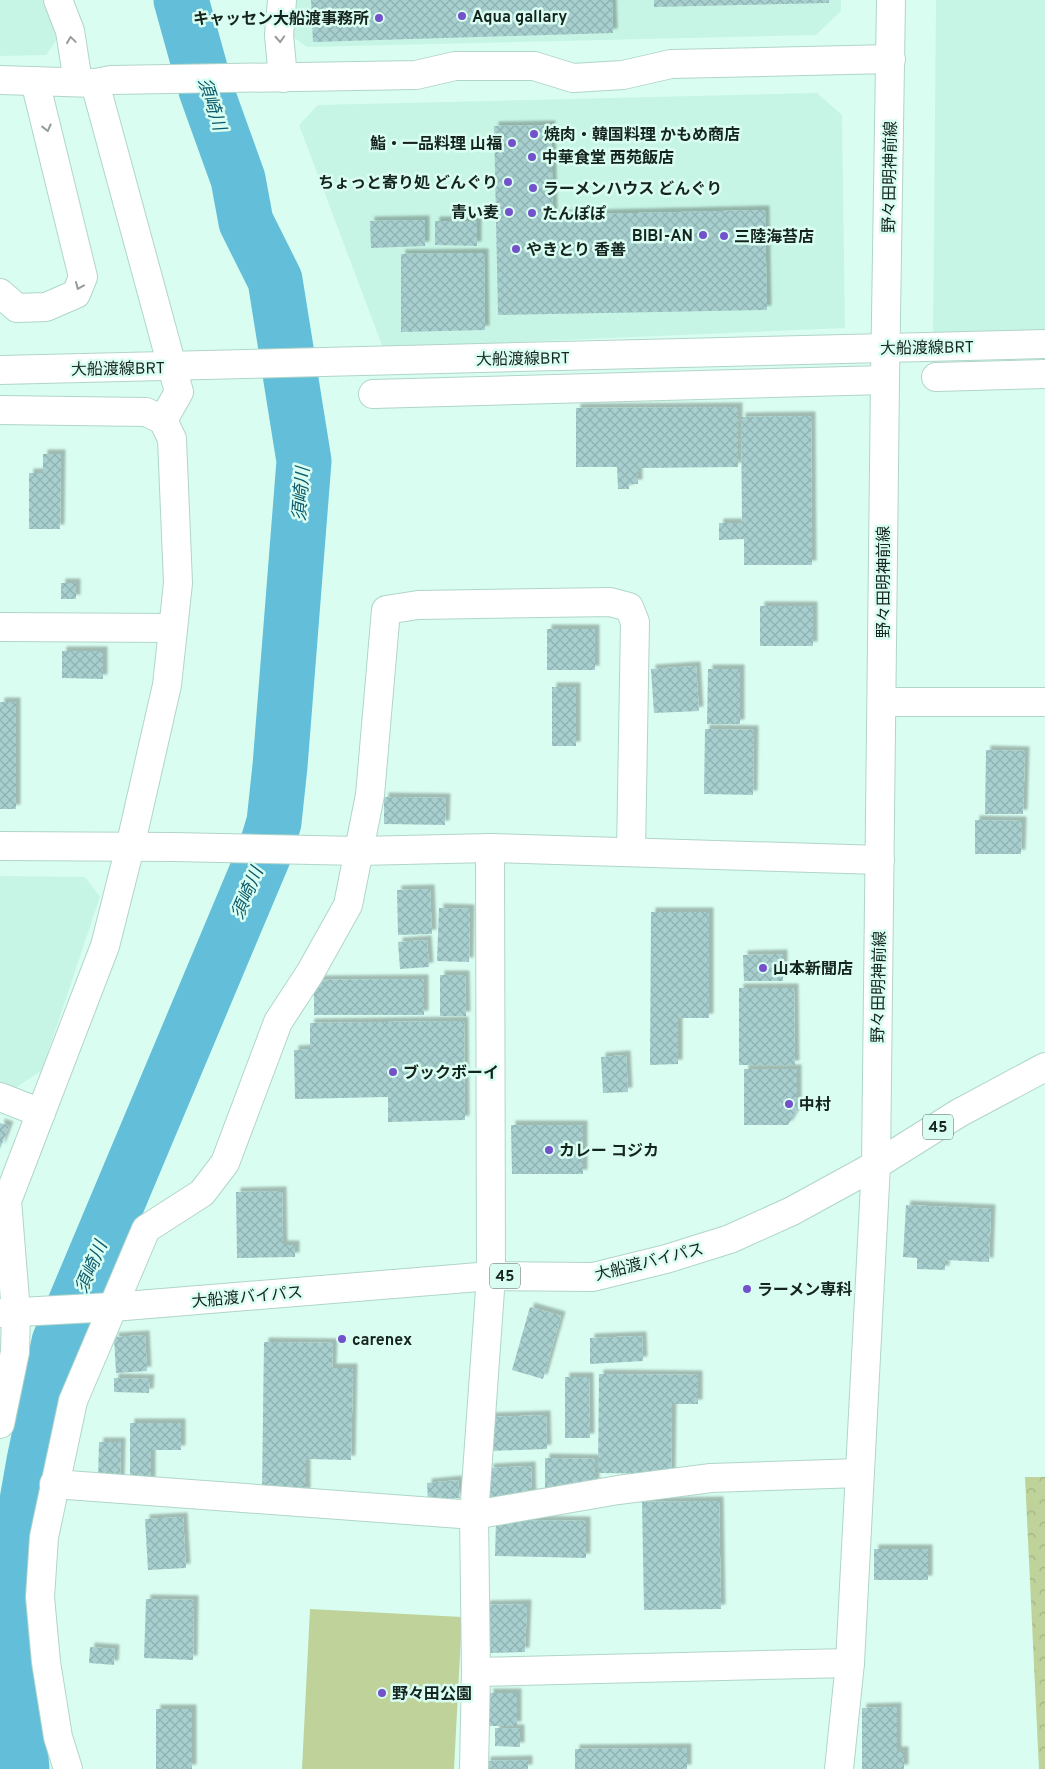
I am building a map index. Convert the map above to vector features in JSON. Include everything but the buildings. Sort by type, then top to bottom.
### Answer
[{"type":"main road","points":[[58,0],[70,31],[95,82],[180,392],[163,420]]},
{"type":"main road","points":[[282,0],[279,36],[283,78]]},
{"type":"main road","name":"野々田明神前線","points":[[839,1769],[850,1663],[876,1165],[885,348],[891,0]]},
{"type":"main road","points":[[0,80],[95,82],[416,75],[454,66],[534,66],[573,78],[623,75],[671,64],[891,59]]},
{"type":"main road","points":[[0,293],[17,308],[46,307],[76,294],[83,276],[35,81]]},
{"type":"main road","name":"大船渡線BRT","points":[[0,370],[1045,344]]},
{"type":"main road","points":[[936,377],[1045,374]]},
{"type":"main road","points":[[374,394],[885,380]]},
{"type":"main road","points":[[0,410],[146,412],[163,420],[172,439],[178,583],[167,685],[105,946],[7,1201],[15,1312],[15,1352],[0,1424]]},
{"type":"main road","points":[[68,1769],[58,1737],[46,1662],[40,1597],[44,1537],[73,1401],[104,1307],[146,1229],[202,1193],[225,1163],[278,1022],[310,973],[348,905],[370,795],[386,610],[418,604],[610,602],[629,607],[635,622],[631,852]]},
{"type":"main road","points":[[0,627],[173,628]]},
{"type":"main road","points":[[882,702],[1045,702]]},
{"type":"main road","points":[[0,846],[359,851],[490,848],[880,860]]},
{"type":"main road","points":[[474,1769],[476,1672],[474,1514],[491,1276],[490,848]]},
{"type":"main road","name":"大船渡バイパス","points":[[15,1312],[104,1307],[491,1276],[592,1277],[666,1259],[730,1240],[792,1211],[876,1165],[959,1113],[1045,1067]]},
{"type":"main road","points":[[0,1097],[41,1113]]},
{"type":"main road","points":[[54,1484],[474,1514],[618,1490],[711,1478],[860,1473]]},
{"type":"main road","points":[[476,1672],[850,1663]]},
{"type":"shaded area","points":[[0,0],[48,0],[58,38],[46,55],[0,56]]},
{"type":"shaded area","points":[[288,0],[841,0],[841,11],[816,35],[307,47],[290,35]]},
{"type":"shaded area","points":[[936,0],[1045,0],[1045,334],[933,336]]},
{"type":"shaded area","points":[[817,93],[842,115],[845,328],[383,348],[299,125],[318,105]]},
{"type":"shaded area","points":[[0,876],[85,877],[100,897],[42,1070],[14,1089],[0,1083]]},
{"type":"green space","points":[[1025,1477],[1045,1477],[1045,1769],[1039,1769]]},
{"type":"green space","name":"野々田公園","points":[[310,1609],[462,1617],[454,1769],[302,1769]]},
{"type":"waterway","name":"須崎川","points":[[22,1769],[13,1671],[13,1580],[34,1461],[59,1342],[265,852],[274,822],[280,766],[304,461],[275,280],[246,222],[238,179],[206,90],[181,0]]},
{"type":"place","name":"Aqua gallary","points":[[462,16]]},
{"type":"place","name":"キャッセン大船渡事務所","points":[[379,18]]},
{"type":"place","name":"焼肉・韓国料理 かもめ商店","points":[[534,134]]},
{"type":"place","name":"鮨・一品料理 山福","points":[[512,143]]},
{"type":"place","name":"中華食堂 西苑飯店","points":[[532,157]]},
{"type":"place","name":"ちょっと寄り処 どんぐり","points":[[508,182]]},
{"type":"place","name":"ラーメンハウス どんぐり","points":[[533,188]]},
{"type":"place","name":"青い麦","points":[[509,212]]},
{"type":"place","name":"たんぽぽ","points":[[532,213]]},
{"type":"place","name":"BIBI-AN","points":[[703,235]]},
{"type":"place","name":"三陸海苔店","points":[[724,236]]},
{"type":"place","name":"やきとり 香善","points":[[516,249]]},
{"type":"place","name":"山本新聞店","points":[[763,968]]},
{"type":"place","name":"ブックボーイ","points":[[393,1072]]},
{"type":"place","name":"中村","points":[[789,1104]]},
{"type":"place","name":"カレー コジカ","points":[[549,1150]]},
{"type":"place","name":"ラーメン専科","points":[[747,1289]]},
{"type":"place","name":"carenex","points":[[342,1339]]},
{"type":"place","name":"野々田公園","points":[[382,1693]]}]
